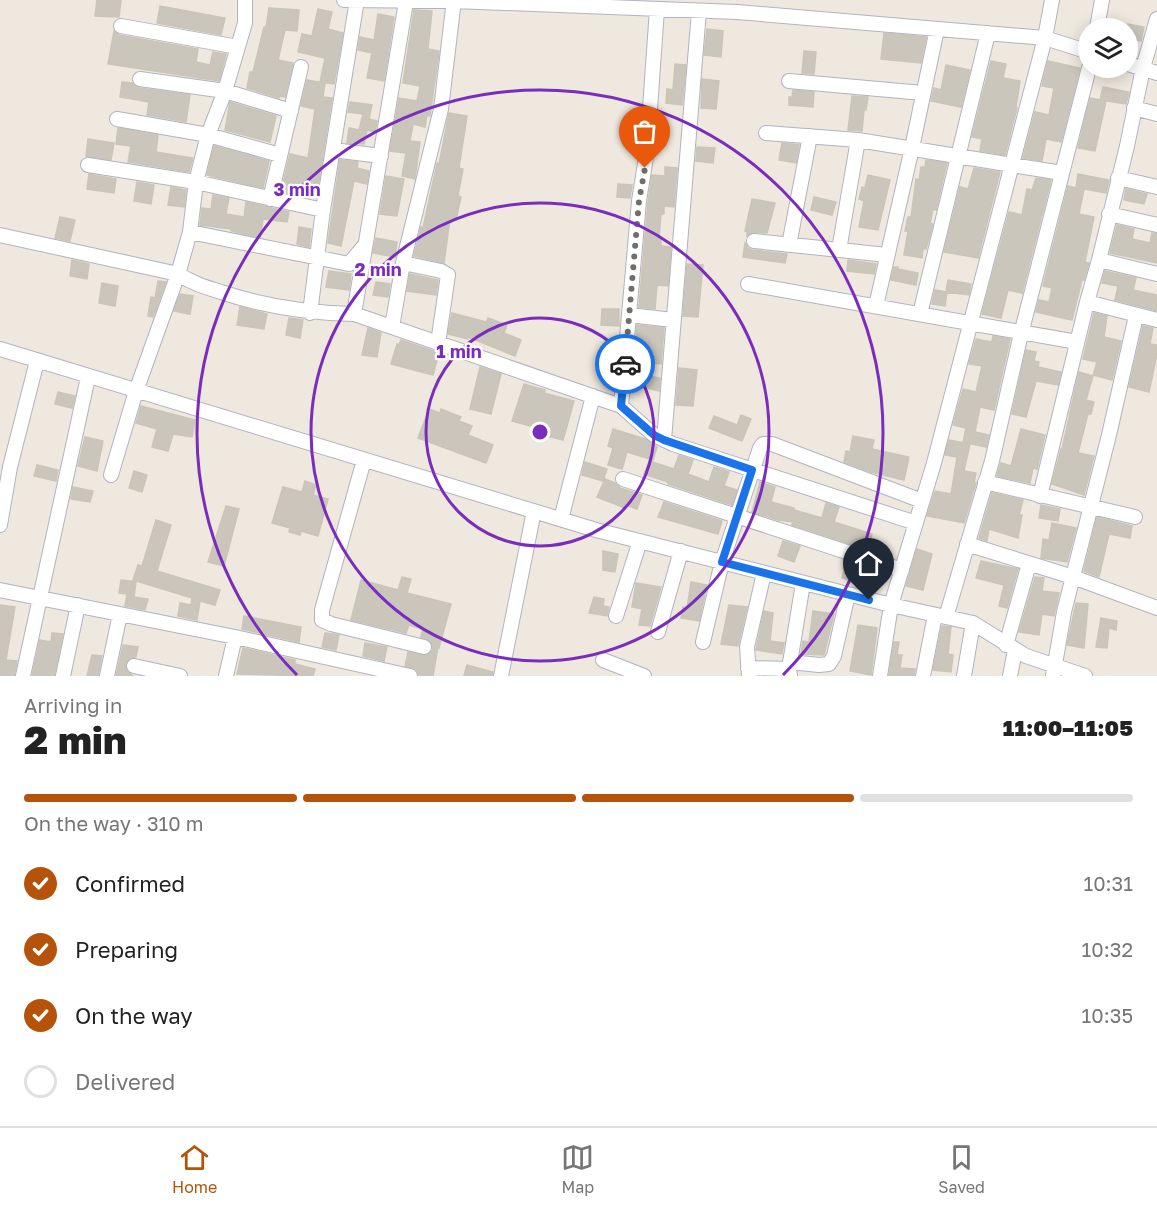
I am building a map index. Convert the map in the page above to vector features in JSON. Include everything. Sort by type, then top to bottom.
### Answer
[{"type":"street","points":[[111,475],[136,391],[178,274],[190,232],[196,182],[208,135],[225,91],[238,47],[244,23],[245,0]]},
{"type":"street","points":[[344,0],[618,4],[657,9],[677,5],[699,10],[1045,38],[1078,48]]},
{"type":"street","points":[[310,313],[323,210],[357,0]]},
{"type":"street","points":[[880,676],[891,605],[971,323],[1053,0]]},
{"type":"street","points":[[1099,18],[1102,0]]},
{"type":"street","points":[[392,327],[403,263],[441,109],[454,1]]},
{"type":"street","points":[[354,314],[406,2]]},
{"type":"street","points":[[621,406],[639,201],[647,151],[657,9]]},
{"type":"street","points":[[664,440],[699,10]]},
{"type":"street","points":[[1040,496],[1099,260],[1143,68],[1157,19]]},
{"type":"street","points":[[121,26],[238,47]]},
{"type":"street","points":[[876,306],[937,29]]},
{"type":"street","points":[[920,314],[988,33]]},
{"type":"street","points":[[270,199],[301,67]]},
{"type":"street","points":[[1138,67],[1157,73]]},
{"type":"street","points":[[923,676],[941,616],[968,544],[985,482],[1086,78]]},
{"type":"street","points":[[140,79],[225,91],[291,111]]},
{"type":"street","points":[[789,81],[922,93]]},
{"type":"street","points":[[1134,108],[1157,114]]},
{"type":"street","points":[[117,118],[208,135],[280,155]]},
{"type":"street","points":[[766,133],[858,140],[1062,173]]},
{"type":"street","points":[[789,245],[810,136]]},
{"type":"street","points":[[839,250],[858,140]]},
{"type":"street","points":[[333,150],[381,156]]},
{"type":"street","points":[[88,165],[196,182],[323,210]]},
{"type":"street","points":[[1118,178],[1156,185]]},
{"type":"street","points":[[1109,214],[1157,225]]},
{"type":"street","points":[[190,232],[349,264],[366,244]]},
{"type":"street","points":[[0,235],[178,274],[190,282],[254,303],[310,313],[354,314],[621,406],[654,435],[664,440],[916,523]]},
{"type":"street","points":[[754,241],[887,255]]},
{"type":"street","points":[[1099,260],[1157,274]]},
{"type":"street","points":[[403,263],[448,274],[438,343]]},
{"type":"street","points":[[748,284],[1077,342]]},
{"type":"street","points":[[1087,302],[1157,320]]},
{"type":"street","points":[[629,315],[673,320]]},
{"type":"street","points":[[1054,671],[1072,577],[1109,435],[1136,315]]},
{"type":"street","points":[[0,349],[596,530],[891,605],[973,623],[1026,657],[1054,671],[1085,676]]},
{"type":"street","points":[[0,525],[5,465],[37,361]]},
{"type":"street","points":[[23,676],[88,376]]},
{"type":"street","points":[[561,519],[592,396]]},
{"type":"street","points":[[703,642],[722,562],[752,470],[763,444],[772,444],[922,501]]},
{"type":"street","points":[[364,460],[322,610],[322,620],[424,647]]},
{"type":"street","points":[[623,479],[902,570]]},
{"type":"street","points":[[985,482],[1135,517]]},
{"type":"street","points":[[501,676],[534,511]]},
{"type":"street","points":[[616,616],[640,541]]},
{"type":"street","points":[[968,544],[1072,577],[1157,608]]},
{"type":"street","points":[[658,632],[681,551]]},
{"type":"street","points":[[1010,676],[1011,647],[1029,564]]},
{"type":"street","points":[[764,573],[747,647],[749,672],[829,664],[834,656],[848,594]]},
{"type":"street","points":[[790,669],[803,582]]},
{"type":"street","points":[[0,590],[235,637],[410,676]]},
{"type":"street","points":[[63,676],[78,605]]},
{"type":"street","points":[[107,676],[120,614]]},
{"type":"street","points":[[964,676],[973,623]]},
{"type":"street","points":[[226,676],[235,637]]},
{"type":"street","points":[[603,660],[644,676]]},
{"type":"street","points":[[134,666],[180,676]]},
{"type":"building","points":[[97,0],[121,0],[119,17],[95,16]]},
{"type":"building","points":[[160,6],[225,18],[221,35],[157,23]]},
{"type":"building","points":[[269,8],[299,10],[297,31],[285,30],[278,60],[293,63],[285,97],[279,96],[279,98],[247,88],[264,27],[266,27]]},
{"type":"building","points":[[318,9],[332,12],[328,29],[343,33],[334,84],[320,82],[325,58],[298,52],[302,34],[312,36]]},
{"type":"building","points":[[414,10],[432,11],[428,49],[439,51],[430,116],[427,115],[425,127],[413,124],[410,141],[420,142],[415,179],[402,176],[406,153],[390,151],[399,98],[417,101],[420,86],[403,83]]},
{"type":"building","points":[[378,14],[394,17],[384,81],[367,78],[372,53],[358,50],[360,37],[374,40]]},
{"type":"building","points":[[1138,26],[1144,27],[1141,41],[1138,40]]},
{"type":"building","points":[[707,29],[723,31],[721,57],[704,55]]},
{"type":"building","points":[[114,31],[119,35],[198,49],[196,62],[210,65],[213,52],[226,54],[219,81],[108,64]]},
{"type":"building","points":[[884,33],[926,37],[921,63],[881,59]]},
{"type":"building","points":[[804,51],[816,52],[814,74],[802,73]]},
{"type":"building","points":[[991,61],[1006,64],[1003,78],[1020,81],[1017,108],[1005,155],[980,151],[982,139],[972,137]]},
{"type":"building","points":[[1048,61],[1078,68],[1078,76],[1061,142],[1046,139],[1042,161],[1023,158],[1035,112],[1049,115],[1054,88],[1042,86]]},
{"type":"building","points":[[675,64],[686,65],[682,105],[666,103],[667,89],[673,90]]},
{"type":"building","points":[[946,65],[970,70],[961,107],[931,101],[934,88],[941,90]]},
{"type":"building","points":[[702,79],[719,81],[716,109],[701,108]]},
{"type":"building","points":[[307,80],[325,83],[323,97],[332,98],[318,186],[307,184],[305,197],[281,192],[290,154],[308,158],[315,109],[301,106]]},
{"type":"building","points":[[122,82],[132,83],[139,88],[190,95],[186,122],[147,115],[149,102],[120,97]]},
{"type":"building","points":[[1103,87],[1129,92],[1126,104],[1100,100]]},
{"type":"building","points":[[793,90],[814,92],[813,107],[789,105],[789,97],[792,97]]},
{"type":"building","points":[[852,96],[868,97],[862,131],[848,130]]},
{"type":"building","points":[[1090,98],[1106,101],[1095,151],[1078,148]]},
{"type":"building","points":[[230,102],[276,116],[270,142],[225,130]]},
{"type":"building","points":[[350,102],[372,105],[369,119],[377,121],[375,132],[367,130],[364,144],[347,143],[349,128],[359,130],[363,114],[348,112]]},
{"type":"building","points":[[449,113],[467,116],[459,168],[463,169],[458,196],[461,197],[456,220],[450,219],[444,263],[414,256],[421,227],[423,228],[437,163],[439,164]]},
{"type":"building","points":[[118,128],[158,135],[156,152],[193,158],[189,172],[128,162],[131,146],[116,144]]},
{"type":"building","points":[[88,139],[114,143],[111,160],[86,156]]},
{"type":"building","points":[[782,143],[799,145],[796,163],[779,160]]},
{"type":"building","points":[[214,146],[269,161],[263,188],[207,175]]},
{"type":"building","points":[[697,147],[715,148],[713,163],[696,161]]},
{"type":"building","points":[[340,160],[358,162],[357,168],[369,171],[367,184],[354,181],[341,246],[328,243]]},
{"type":"building","points":[[926,160],[947,163],[936,210],[933,209],[930,223],[933,224],[926,249],[923,249],[922,258],[904,255],[908,231],[905,231],[908,217],[911,217],[916,179],[919,180],[921,167],[925,167]]},
{"type":"building","points":[[665,167],[677,168],[674,207],[664,206],[659,238],[661,246],[671,247],[668,286],[657,285],[655,309],[639,307],[652,175],[665,176]]},
{"type":"building","points":[[974,168],[1000,172],[978,258],[944,252],[960,187],[968,189]]},
{"type":"building","points":[[89,174],[116,179],[114,193],[87,189]]},
{"type":"building","points":[[1078,174],[1109,180],[1106,193],[1084,189],[1079,214],[1094,217],[1085,262],[1089,263],[1084,280],[1082,280],[1072,320],[1036,312],[1039,300],[1049,302],[1052,288],[1043,286],[1068,186],[1076,188]]},
{"type":"building","points":[[868,175],[890,180],[878,230],[859,227],[864,201],[859,199]]},
{"type":"building","points":[[386,176],[404,179],[397,216],[380,214]]},
{"type":"building","points":[[1036,178],[1051,180],[1022,293],[1008,290],[1001,318],[982,314],[1009,212],[1022,215],[1027,189],[1032,190]]},
{"type":"building","points":[[137,182],[154,185],[151,204],[134,201]]},
{"type":"building","points":[[618,184],[632,185],[630,198],[617,197]]},
{"type":"building","points":[[171,187],[186,190],[184,207],[168,205]]},
{"type":"building","points":[[1126,189],[1147,194],[1144,204],[1124,200]]},
{"type":"building","points":[[213,195],[229,198],[226,214],[244,217],[246,202],[289,212],[287,222],[263,219],[260,237],[231,231],[231,229],[200,225],[202,208],[211,209]]},
{"type":"building","points":[[814,197],[836,202],[832,215],[811,210]]},
{"type":"building","points":[[752,199],[775,203],[767,233],[754,232],[747,236],[745,231]]},
{"type":"building","points":[[60,217],[75,220],[70,241],[55,238]]},
{"type":"building","points":[[1117,225],[1134,229],[1132,239],[1150,243],[1152,233],[1157,234],[1157,263],[1110,253]]},
{"type":"building","points":[[299,227],[311,229],[309,247],[297,244]]},
{"type":"building","points":[[376,238],[397,242],[395,257],[373,253]]},
{"type":"building","points":[[745,243],[752,250],[787,254],[785,263],[743,257]]},
{"type":"building","points":[[72,260],[89,264],[87,279],[70,276]]},
{"type":"building","points":[[848,260],[876,264],[874,274],[847,271]]},
{"type":"building","points":[[687,264],[703,265],[698,317],[683,316]]},
{"type":"building","points":[[894,267],[918,273],[916,285],[891,280]]},
{"type":"building","points":[[329,271],[351,274],[349,290],[326,287]]},
{"type":"building","points":[[1105,271],[1136,278],[1133,290],[1157,295],[1157,311],[1115,300],[1118,286],[1102,283]]},
{"type":"building","points":[[410,274],[438,280],[436,295],[407,291]]},
{"type":"building","points":[[948,280],[971,284],[969,295],[946,292]]},
{"type":"building","points":[[158,281],[166,282],[153,317],[148,316],[151,297],[155,298]]},
{"type":"building","points":[[376,282],[390,284],[388,297],[373,295]]},
{"type":"building","points":[[102,283],[118,286],[115,306],[99,303]]},
{"type":"building","points":[[935,290],[947,292],[945,306],[932,304]]},
{"type":"building","points":[[180,294],[193,296],[190,314],[174,311]]},
{"type":"building","points":[[240,307],[267,314],[264,329],[237,325]]},
{"type":"building","points":[[602,309],[619,309],[619,326],[601,325]]},
{"type":"building","points":[[452,313],[486,322],[488,318],[507,325],[504,333],[521,340],[515,356],[468,337],[468,339],[448,334]]},
{"type":"building","points":[[1094,313],[1107,316],[1104,337],[1121,341],[1112,380],[1093,375],[1097,362],[1083,359]]},
{"type":"building","points":[[289,318],[303,320],[300,338],[286,335]]},
{"type":"building","points":[[637,325],[664,328],[661,364],[634,361]]},
{"type":"building","points":[[1143,326],[1153,328],[1150,344],[1157,345],[1149,392],[1129,387]]},
{"type":"building","points":[[368,328],[381,333],[377,357],[362,355]]},
{"type":"building","points":[[993,336],[1010,339],[994,410],[980,407],[975,432],[989,435],[986,447],[963,442],[966,428],[953,425],[963,389],[976,392],[982,366],[969,364],[976,339],[992,342]]},
{"type":"building","points":[[401,340],[439,353],[433,375],[391,364],[397,344],[399,345]]},
{"type":"building","points":[[1026,350],[1036,352],[1034,361],[1039,362],[1038,367],[1061,372],[1058,385],[1036,381],[1026,417],[1012,414]]},
{"type":"building","points":[[480,367],[501,374],[491,414],[470,409]]},
{"type":"building","points":[[679,368],[697,370],[693,406],[676,405]]},
{"type":"building","points":[[1079,372],[1093,376],[1086,400],[1094,402],[1091,414],[1088,414],[1078,453],[1094,456],[1084,495],[1052,484]]},
{"type":"building","points":[[633,373],[660,378],[659,391],[632,384]]},
{"type":"building","points":[[524,384],[545,390],[544,393],[574,401],[563,440],[543,435],[545,430],[512,421]]},
{"type":"building","points":[[58,392],[75,396],[72,408],[55,404]]},
{"type":"building","points":[[141,406],[195,420],[192,437],[173,434],[168,451],[152,447],[157,429],[136,423]]},
{"type":"building","points":[[429,409],[440,413],[441,409],[461,417],[459,421],[472,426],[468,435],[493,445],[486,463],[418,438]]},
{"type":"building","points":[[741,415],[751,419],[742,441],[709,428],[714,416],[737,425]]},
{"type":"building","points":[[613,429],[645,439],[657,447],[653,460],[627,452],[622,469],[608,465],[613,448],[608,446]]},
{"type":"building","points":[[1021,429],[1045,435],[1037,469],[1033,468],[1030,483],[997,476],[1001,463],[1011,466]]},
{"type":"building","points":[[853,436],[874,440],[872,449],[909,457],[904,480],[871,472],[844,462],[846,451],[850,452]]},
{"type":"building","points":[[85,437],[103,441],[97,471],[78,466]]},
{"type":"building","points":[[949,440],[970,444],[964,471],[976,473],[974,483],[976,483],[964,523],[927,516],[935,491],[951,494],[957,457],[945,455]]},
{"type":"building","points":[[679,455],[693,460],[688,474],[709,482],[714,467],[729,472],[724,486],[737,490],[732,505],[644,474],[649,461],[674,469]]},
{"type":"building","points":[[585,462],[607,469],[603,481],[582,475]]},
{"type":"building","points":[[37,465],[58,470],[56,481],[34,476]]},
{"type":"building","points":[[134,471],[147,475],[142,492],[129,488]]},
{"type":"building","points":[[605,479],[620,488],[642,495],[637,509],[626,505],[625,508],[597,497]]},
{"type":"building","points":[[305,481],[316,485],[313,495],[328,499],[318,536],[301,531],[300,535],[289,532],[290,528],[272,523],[283,487],[302,492]]},
{"type":"building","points":[[760,482],[775,487],[771,502],[794,508],[794,510],[822,518],[826,503],[839,507],[834,522],[872,534],[868,550],[792,525],[793,522],[752,512]]},
{"type":"building","points":[[73,487],[93,491],[90,502],[71,499]]},
{"type":"building","points":[[992,493],[1023,500],[1019,515],[1022,515],[1018,538],[989,529],[987,541],[979,538]]},
{"type":"building","points":[[664,502],[722,521],[718,534],[658,517]]},
{"type":"building","points":[[1041,505],[1060,509],[1058,521],[1039,518]]},
{"type":"building","points":[[226,506],[239,509],[224,566],[208,562]]},
{"type":"building","points":[[1097,517],[1132,526],[1130,538],[1109,534],[1099,577],[1084,571]]},
{"type":"building","points":[[156,520],[171,525],[157,571],[220,590],[215,605],[200,601],[197,620],[178,616],[180,603],[191,605],[192,598],[133,580],[138,565],[142,566]]},
{"type":"building","points":[[1052,523],[1076,528],[1067,562],[1041,558],[1043,539],[1049,540]]},
{"type":"building","points":[[783,541],[800,546],[794,562],[778,556]]},
{"type":"building","points":[[917,549],[932,554],[923,590],[906,586]]},
{"type":"building","points":[[603,551],[618,554],[615,572],[603,570]]},
{"type":"building","points":[[846,561],[861,566],[857,582],[842,578]]},
{"type":"building","points":[[981,561],[1018,569],[1007,608],[999,606],[1004,585],[976,578]]},
{"type":"building","points":[[402,577],[411,579],[407,593],[451,604],[438,647],[433,676],[419,676],[416,669],[405,666],[408,652],[426,656],[433,650],[431,641],[421,637],[423,629],[409,625],[406,633],[351,620],[361,580],[398,590]]},
{"type":"building","points":[[1035,577],[1044,578],[1042,591],[1059,593],[1054,616],[1042,614],[1039,635],[1019,632]]},
{"type":"building","points":[[121,580],[136,582],[134,597],[148,599],[145,610],[125,606],[127,594],[119,593]]},
{"type":"building","points":[[691,582],[707,585],[699,621],[681,618],[683,607],[687,608]]},
{"type":"building","points":[[636,583],[661,587],[650,626],[639,625],[642,609],[632,607]]},
{"type":"building","points":[[594,597],[604,599],[603,606],[609,607],[607,616],[589,613]]},
{"type":"building","points":[[1076,603],[1088,604],[1084,648],[1067,645]]},
{"type":"building","points":[[0,605],[15,607],[6,660],[17,661],[14,676],[0,676]]},
{"type":"building","points":[[729,605],[747,607],[738,646],[721,644]]},
{"type":"building","points":[[764,611],[773,613],[770,641],[784,643],[782,654],[756,650]]},
{"type":"building","points":[[813,611],[834,614],[824,655],[801,654],[803,641],[809,642]]},
{"type":"building","points":[[244,616],[301,627],[299,642],[242,629]]},
{"type":"building","points":[[1101,618],[1117,621],[1116,630],[1109,628],[1107,648],[1096,647]]},
{"type":"building","points":[[858,625],[877,628],[871,675],[850,671]]},
{"type":"building","points":[[942,626],[951,627],[948,654],[953,655],[951,672],[933,670]]},
{"type":"building","points":[[52,633],[63,634],[54,676],[32,676],[40,640],[51,642]]},
{"type":"building","points":[[325,633],[339,635],[336,650],[322,647]]},
{"type":"building","points":[[894,642],[899,642],[897,655],[902,655],[900,668],[915,669],[914,676],[889,676]]},
{"type":"building","points":[[365,643],[387,647],[384,661],[363,656]]},
{"type":"building","points":[[123,645],[138,647],[136,657],[128,660],[125,665],[133,676],[116,676]]},
{"type":"building","points":[[243,648],[295,660],[295,664],[315,669],[313,676],[237,674]]},
{"type":"building","points":[[92,655],[102,656],[98,676],[87,676]]},
{"type":"building","points":[[467,665],[493,672],[492,676],[464,676]]},
{"type":"way so far","points":[[625,364],[639,201],[645,168]]},
{"type":"route","points":[[625,364],[621,406],[654,435],[673,444],[752,470],[722,562],[869,600]]}]
